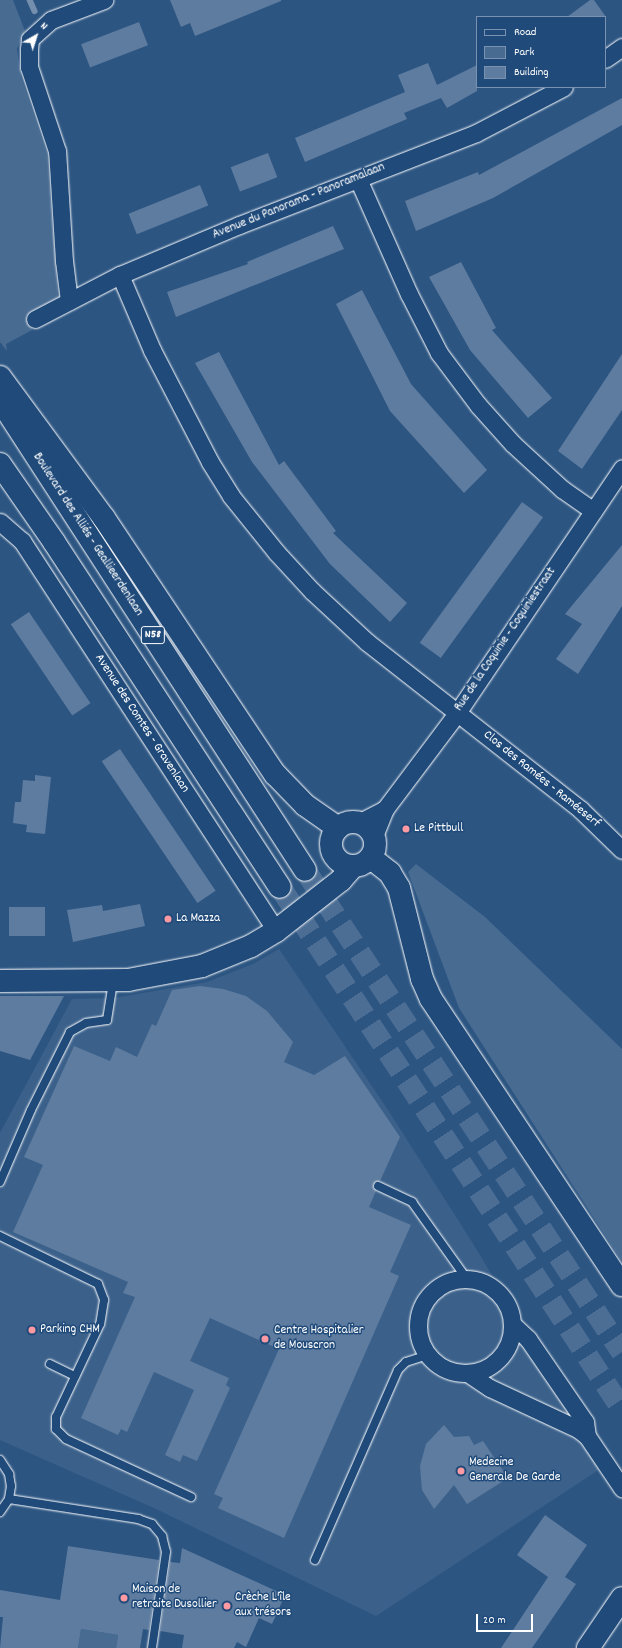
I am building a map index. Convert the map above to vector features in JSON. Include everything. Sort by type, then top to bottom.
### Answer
[{"type":"main road","points":[[0,377],[104,518],[275,774],[305,805],[357,829]]},
{"type":"main road","name":"Boulevard des Alliés - Geallieerdenlaan","points":[[0,400],[305,870]]},
{"type":"main road","name":"N58","points":[[0,464],[54,542],[280,888]]},
{"type":"main road","name":"Rue de la Coquinie - Coquiniestraat","points":[[0,981],[114,980],[172,973],[202,966],[251,946],[276,931],[329,888],[354,861],[375,851],[357,829],[331,840],[333,854],[354,861]]},
{"type":"main road","points":[[354,861],[390,873],[399,888],[422,979],[431,999],[622,1285]]},
{"type":"main road","points":[[588,1648],[621,1602]]},
{"type":"street","points":[[70,301],[64,261],[57,150],[29,67],[30,39],[51,20],[104,0]]},
{"type":"street","points":[[606,58],[622,47]]},
{"type":"street","name":"Avenue du Panorama - Panoramalaan","points":[[35,319],[120,275],[476,133],[562,88]]},
{"type":"street","points":[[358,179],[409,294],[439,353],[478,405],[513,444],[562,489],[593,511]]},
{"type":"street","name":"Clos des Ramées - Raméeserf","points":[[120,275],[152,350],[184,416],[228,490],[256,528],[338,616],[402,670],[581,810],[622,850]]},
{"type":"street","name":"Rue de la Coquinie - Coquiniestraat","points":[[357,829],[385,809],[457,713],[622,468]]},
{"type":"street","name":"Avenue des Comtes - Gravenlaan","points":[[0,522],[22,541],[276,931]]},
{"type":"street","points":[[469,1374],[489,1368],[502,1356],[512,1337],[512,1324],[510,1311],[500,1295],[486,1284],[467,1279],[444,1284],[425,1301],[418,1327],[422,1346],[427,1355],[446,1370],[469,1374],[490,1388],[573,1425],[587,1436],[622,1488]]},
{"type":"street","points":[[512,1324],[528,1340],[585,1422],[587,1436]]},
{"type":"street","points":[[550,1415],[564,1410],[570,1401]]},
{"type":"lane","points":[[0,1182],[31,1110],[70,1032],[86,1023],[107,1020],[114,980]]},
{"type":"lane","points":[[378,1186],[412,1202],[467,1279]]},
{"type":"lane","points":[[0,1236],[98,1284],[104,1300],[100,1324],[56,1417],[56,1429],[66,1439],[191,1497]]},
{"type":"lane","points":[[315,1560],[398,1370],[412,1358],[427,1355]]},
{"type":"lane","points":[[50,1364],[75,1376]]},
{"type":"lane","points":[[0,1460],[9,1474],[11,1486],[9,1499],[0,1512]]},
{"type":"lane","points":[[9,1499],[138,1518],[152,1524],[162,1536],[166,1552],[152,1648]]},
{"type":"shaded area","name":"Centre Hospitalier de Mouscron","points":[[279,949],[388,1110],[472,1242],[606,1465],[376,1616],[154,1508],[0,1440],[0,1133],[72,999],[114,998],[207,982],[253,964]]},
{"type":"green space","points":[[0,0],[13,0],[25,31],[17,49],[21,77],[47,154],[58,298],[26,316],[32,330],[6,344],[7,351],[0,342]]},
{"type":"green space","points":[[416,864],[485,917],[622,1049],[622,1262],[459,1008],[408,872]]},
{"type":"green space","points":[[81,1629],[118,1635],[116,1648],[78,1648]]},
{"type":"building","points":[[170,0],[281,1],[195,36],[190,23],[181,27]]},
{"type":"building","points":[[590,0],[594,0],[605,16],[568,16]]},
{"type":"building","points":[[139,22],[148,45],[90,68],[81,44]]},
{"type":"building","points":[[428,63],[437,85],[476,66],[477,91],[447,108],[441,98],[404,113],[407,119],[305,162],[295,138],[405,92],[398,75]]},
{"type":"building","points":[[622,98],[622,125],[493,198],[416,231],[405,201],[478,172],[479,175]]},
{"type":"building","points":[[268,153],[277,177],[240,192],[231,167]]},
{"type":"building","points":[[200,185],[208,205],[137,234],[129,214]]},
{"type":"building","points":[[333,226],[344,249],[176,317],[167,292],[248,264],[247,262]]},
{"type":"building","points":[[461,262],[496,328],[492,330],[552,398],[528,418],[470,350],[429,277]]},
{"type":"building","points":[[362,290],[411,384],[487,470],[464,493],[390,411],[336,304]]},
{"type":"building","points":[[219,352],[279,465],[284,461],[336,531],[333,533],[407,603],[390,622],[330,564],[252,462],[195,363]]},
{"type":"building","points":[[622,354],[622,410],[582,469],[558,451]]},
{"type":"building","points":[[522,502],[543,517],[441,658],[420,643]]},
{"type":"building","points":[[622,545],[622,606],[578,674],[556,659],[582,624],[565,614]]},
{"type":"building","points":[[29,612],[91,703],[72,715],[11,624]]},
{"type":"building","points":[[120,749],[216,891],[197,903],[102,761]]},
{"type":"building","points":[[35,775],[51,777],[45,834],[26,832],[27,825],[13,823],[15,802],[21,802],[23,780],[35,781]]},
{"type":"building","points":[[140,904],[145,926],[73,942],[67,910],[102,905],[103,911]]},
{"type":"building","points":[[9,907],[45,907],[45,936],[9,936]]},
{"type":"building","points":[[200,986],[223,989],[246,996],[267,1011],[293,1042],[284,1062],[314,1075],[345,1056],[400,1137],[380,1181],[373,1184],[376,1191],[369,1207],[411,1225],[390,1272],[399,1276],[284,1538],[218,1508],[223,1498],[214,1494],[279,1349],[210,1318],[190,1361],[229,1378],[226,1385],[230,1388],[197,1461],[183,1455],[180,1462],[165,1455],[194,1390],[154,1372],[127,1432],[121,1429],[118,1435],[81,1418],[135,1297],[123,1293],[128,1282],[13,1232],[43,1165],[24,1157],[74,1046],[110,1061],[116,1047],[137,1057],[152,1024],[156,1026],[172,990]]},
{"type":"building","points":[[0,996],[64,996],[30,1060],[0,1051]]},
{"type":"building","name":"Medecine Generale De Garde","points":[[444,1425],[454,1437],[469,1436],[474,1445],[483,1441],[508,1478],[467,1504],[454,1485],[434,1509],[422,1490],[420,1466],[426,1444]]},
{"type":"building","points":[[545,1515],[587,1545],[565,1577],[576,1584],[532,1648],[501,1648],[548,1577],[517,1555]]},
{"type":"building","name":"Maison de retraite Dusollier","points":[[68,1546],[159,1560],[149,1630],[143,1629],[140,1648],[116,1648],[118,1635],[81,1629],[78,1648],[0,1648],[3,1617],[0,1617],[0,1590],[60,1600]]},
{"type":"building","name":"Crèche L'île aux trésors","points":[[182,1548],[285,1595],[272,1624],[259,1618],[246,1647],[237,1642],[234,1648],[182,1648],[184,1635],[160,1631],[170,1562],[180,1563]]},
{"type":"waterway","points":[[30,0],[35,11]]},
{"type":"tunnel","points":[[305,870],[622,1352]]},
{"type":"tunnel","points":[[280,887],[622,1409]]},
{"type":"place","name":"Le Pittbull","points":[[406,829]]},
{"type":"place","name":"La Mazza","points":[[168,919]]},
{"type":"place","name":"Parking CHM","points":[[32,1330]]},
{"type":"place","name":"Centre Hospitalier de Mouscron","points":[[265,1339]]},
{"type":"place","name":"Medecine Generale De Garde","points":[[461,1471]]},
{"type":"place","name":"Maison de retraite Dusollier","points":[[124,1598]]},
{"type":"place","name":"Crèche L'île aux trésors","points":[[227,1606]]}]
